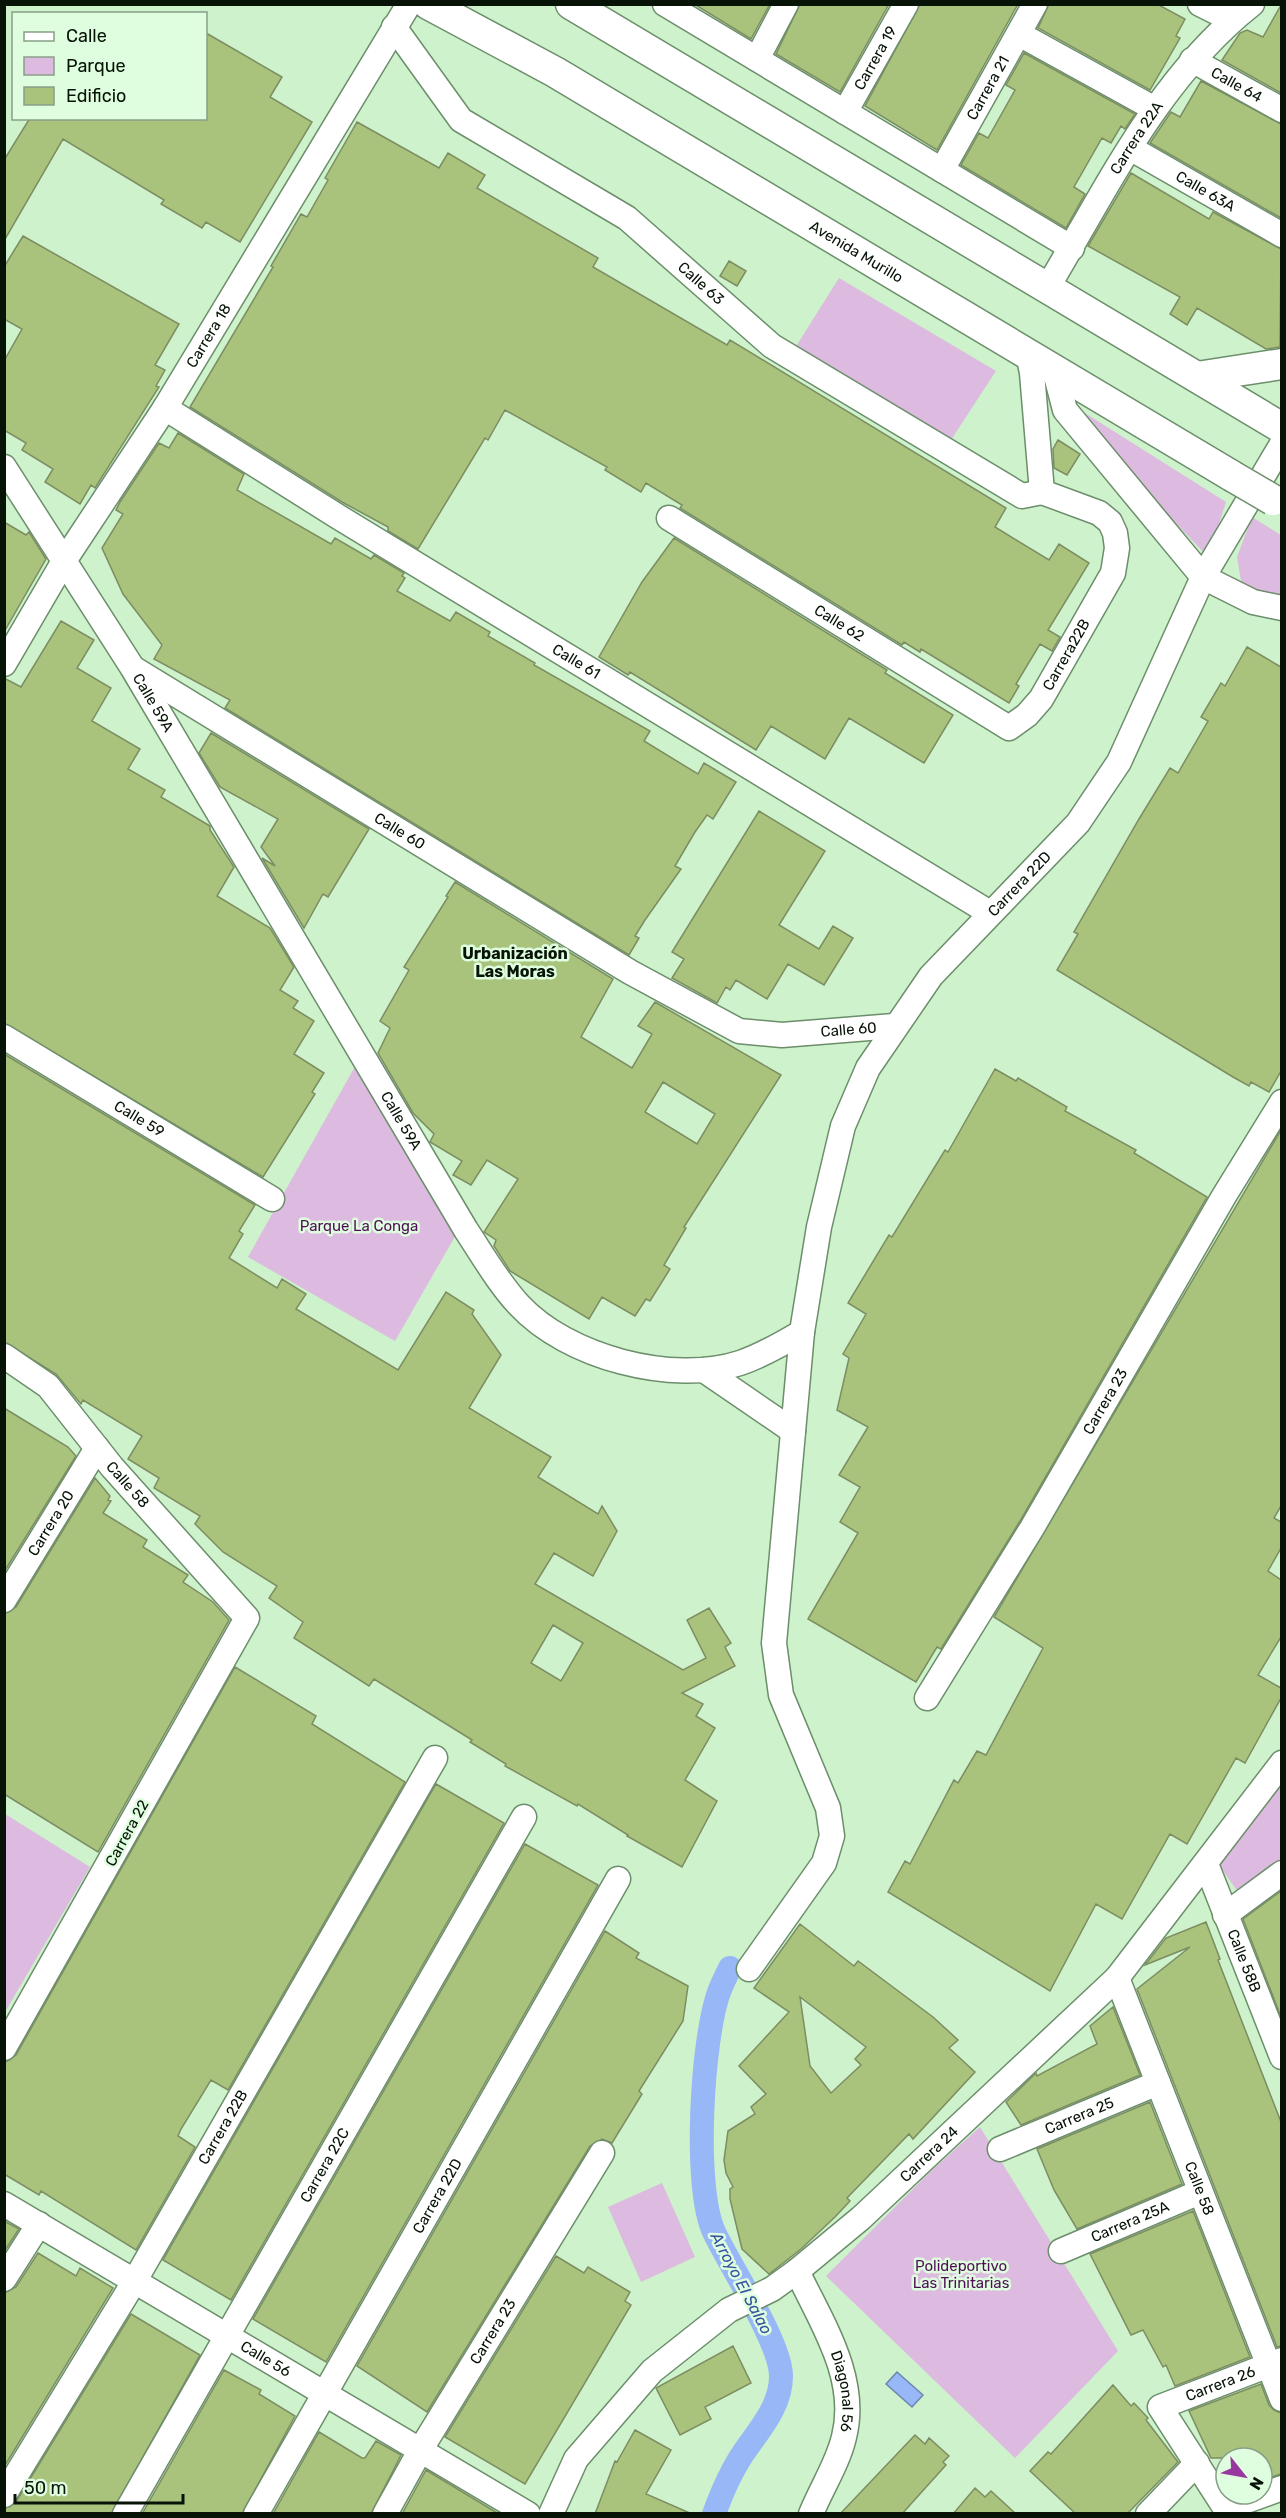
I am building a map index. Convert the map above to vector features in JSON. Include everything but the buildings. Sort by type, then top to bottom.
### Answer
[{"type":"main road","name":"Avenida Murillo","points":[[428,4],[536,61],[1277,502]]},
{"type":"main road","points":[[571,4],[1046,290],[1274,423]]},
{"type":"main road","points":[[1197,377],[1281,364]]},
{"type":"street","name":"Carrera 18","points":[[4,664],[64,561],[165,408],[409,4]]},
{"type":"street","points":[[665,4],[1072,248]]},
{"type":"street","points":[[757,59],[786,4]]},
{"type":"street","name":"Carrera 19","points":[[845,112],[906,4]]},
{"type":"street","name":"Carrera 21","points":[[942,170],[1035,4]]},
{"type":"street","points":[[1200,4],[1232,20]]},
{"type":"street","name":"Carrera 22A","points":[[1046,290],[1155,109],[1192,60],[1232,20],[1252,4]]},
{"type":"street","name":"Calle 63","points":[[394,27],[461,120],[627,218],[772,346],[1022,496],[1042,492],[1099,513],[1110,522],[1115,533],[1117,548],[1113,573]]},
{"type":"street","points":[[1019,34],[1155,109]]},
{"type":"street","name":"Calle 64","points":[[1192,60],[1281,110]]},
{"type":"street","name":"Calle 63A","points":[[1130,148],[1281,235]]},
{"type":"street","points":[[1028,353],[1032,373],[1042,492]]},
{"type":"street","points":[[1054,368],[1065,410],[1203,577],[1253,602],[1281,608]]},
{"type":"street","name":"Calle 61","points":[[165,408],[337,516],[990,913]]},
{"type":"street","name":"Carrera 22D","points":[[749,1969],[824,1863],[832,1836],[828,1808],[781,1695],[774,1642],[802,1332],[819,1227],[843,1125],[868,1068],[894,1026],[931,976],[1078,823],[1119,762],[1203,577],[1281,444]]},
{"type":"street","name":"Calle 60","points":[[4,467],[132,667],[214,720],[630,972],[739,1031],[782,1035],[894,1026]]},
{"type":"street","name":"Calle 62","points":[[669,518],[1009,728]]},
{"type":"street","name":"Carrera22B","points":[[1009,728],[1027,715],[1041,699],[1113,573]]},
{"type":"street","name":"Calle 59A","points":[[132,667],[466,1230],[519,1305],[559,1338],[602,1358],[650,1366],[704,1370],[740,1363],[802,1332]]},
{"type":"street","name":"Calle 59","points":[[4,1037],[272,1199]]},
{"type":"street","name":"Carrera 23","points":[[927,1698],[1032,1528],[1281,1102]]},
{"type":"street","name":"Calle 58","points":[[4,1356],[48,1386],[171,1535],[247,1618]]},
{"type":"street","points":[[704,1370],[793,1431]]},
{"type":"street","name":"Carrera 20","points":[[4,1600],[98,1448]]},
{"type":"street","name":"Carrera 22","points":[[4,2048],[247,1618]]},
{"type":"street","name":"Carrera 22B","points":[[4,2495],[134,2282],[435,1758]]},
{"type":"street","name":"Carrera 24","points":[[551,2514],[576,2459],[652,2371],[729,2310],[772,2289],[797,2271],[861,2218],[925,2161],[1117,1978],[1281,1763]]},
{"type":"street","name":"Carrera 22C","points":[[125,2514],[524,1817]]},
{"type":"street","name":"Calle 58B","points":[[1206,1864],[1279,2043]]},
{"type":"street","points":[[1225,1915],[1281,1873]]},
{"type":"street","name":"Carrera 22D","points":[[256,2514],[618,1879]]},
{"type":"street","name":"Calle 58","points":[[1117,1978],[1200,2192],[1275,2362],[1281,2399]]},
{"type":"street","name":"Carrera 25","points":[[1000,2149],[1158,2083]]},
{"type":"street","name":"Carrera 23","points":[[386,2514],[422,2448],[602,2153]]},
{"type":"street","name":"Carrera 25A","points":[[1061,2251],[1200,2192]]},
{"type":"street","name":"Calle 56","points":[[4,2204],[227,2337],[422,2448],[528,2514]]},
{"type":"street","points":[[4,2278],[39,2224]]},
{"type":"street","name":"Diagonal 56","points":[[797,2271],[840,2364],[849,2393],[849,2413],[844,2439],[811,2514]]},
{"type":"street","name":"Carrera 26","points":[[1197,2463],[1160,2407],[1275,2362]]},
{"type":"street","points":[[1148,2514],[1197,2463],[1228,2511],[1281,2488]]},
{"type":"green space","points":[[839,278],[996,371],[947,446],[795,348]]},
{"type":"green space","points":[[1069,403],[1226,502],[1208,557],[1091,434]]},
{"type":"green space","points":[[1252,517],[1281,535],[1281,598],[1242,587],[1237,557]]},
{"type":"green space","name":"Parque La Conga","points":[[357,1063],[457,1233],[395,1341],[248,1257]]},
{"type":"green space","points":[[1281,1774],[1281,1861],[1238,1892],[1216,1861]]},
{"type":"green space","points":[[5,1814],[90,1867],[5,2012]]},
{"type":"green space","name":"Polideportivo Las Trinitarias","points":[[980,2127],[1118,2351],[1015,2458],[826,2276],[931,2171]]},
{"type":"green space","points":[[662,2183],[695,2257],[641,2282],[608,2207]]},
{"type":"water","points":[[897,2372],[923,2395],[912,2407],[886,2384]]},
{"type":"waterway","name":"Arroyo El Salao","points":[[714,2514],[735,2467],[774,2407],[781,2376],[773,2344],[754,2304],[714,2232],[707,2211],[702,2149],[704,2077],[713,2014],[719,1992],[730,1968]]},
{"type":"district","name":"Urbanización Las Moras","points":[[515,962]]}]
